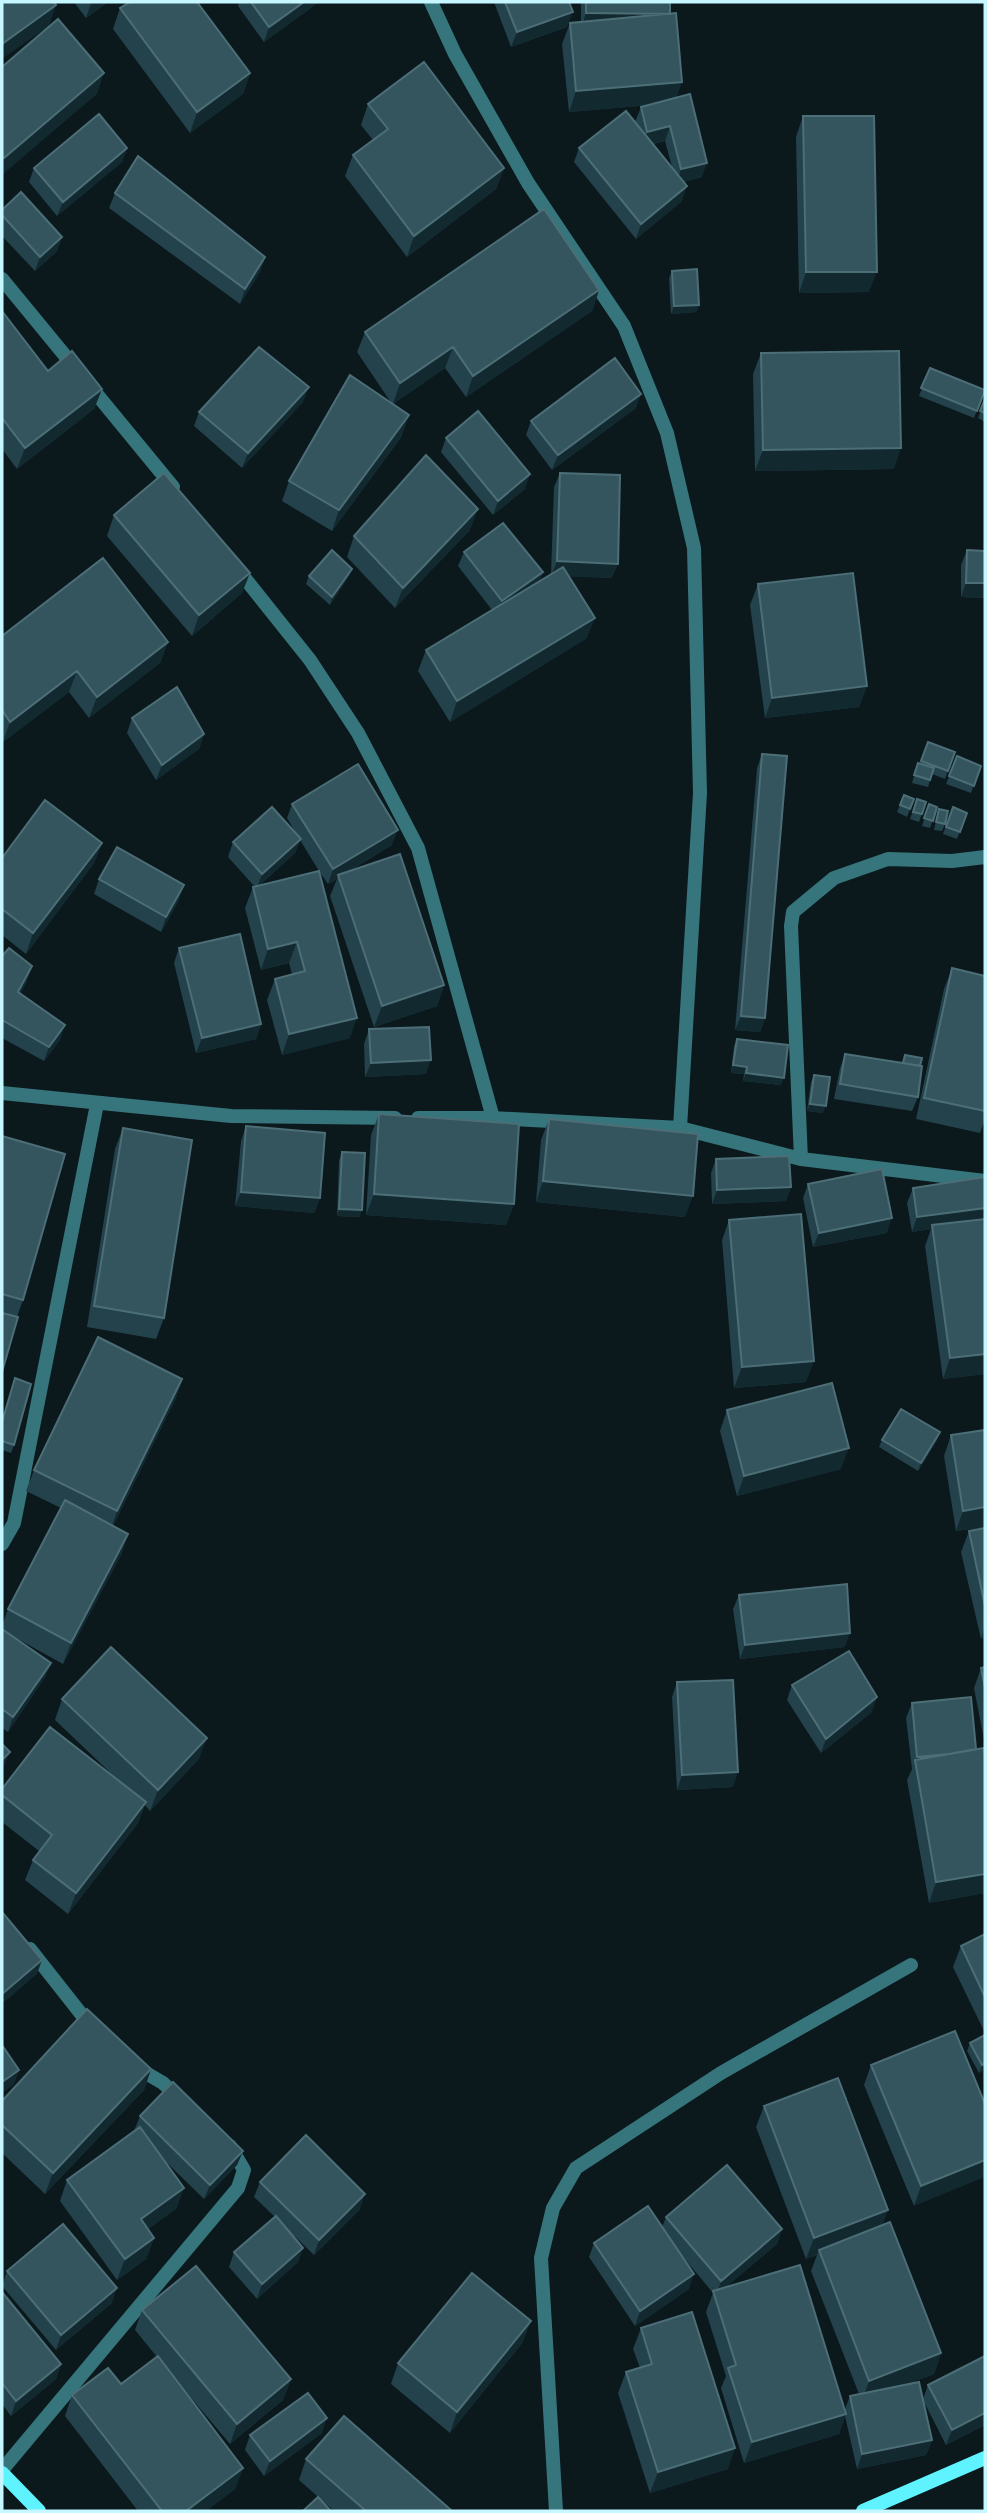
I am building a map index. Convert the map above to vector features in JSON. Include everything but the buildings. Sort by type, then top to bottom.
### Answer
[{"type":"street","points":[[431,2],[454,54],[528,183],[624,326],[667,433],[694,548],[700,793],[680,1128]]},
{"type":"street","points":[[2,279],[182,499]]},
{"type":"street","points":[[225,553],[310,660],[345,712],[418,848],[494,1118]]},
{"type":"street","points":[[802,1159],[791,926],[793,912],[834,878],[888,859],[952,861],[985,856]]},
{"type":"street","points":[[2,1093],[231,1116],[494,1118],[680,1128],[802,1159],[985,1181]]},
{"type":"street","points":[[2,1544],[14,1523],[97,1104]]},
{"type":"street","points":[[18,1933],[107,2044]]},
{"type":"street","points":[[556,2511],[541,2258],[552,2208],[576,2168],[720,2073],[911,1965]]},
{"type":"street","points":[[124,2058],[163,2082],[190,2108]]},
{"type":"street","points":[[39,2511],[2,2472],[238,2188],[244,2170],[234,2151],[216,2134]]},
{"type":"street","points":[[863,2511],[985,2458]]}]
